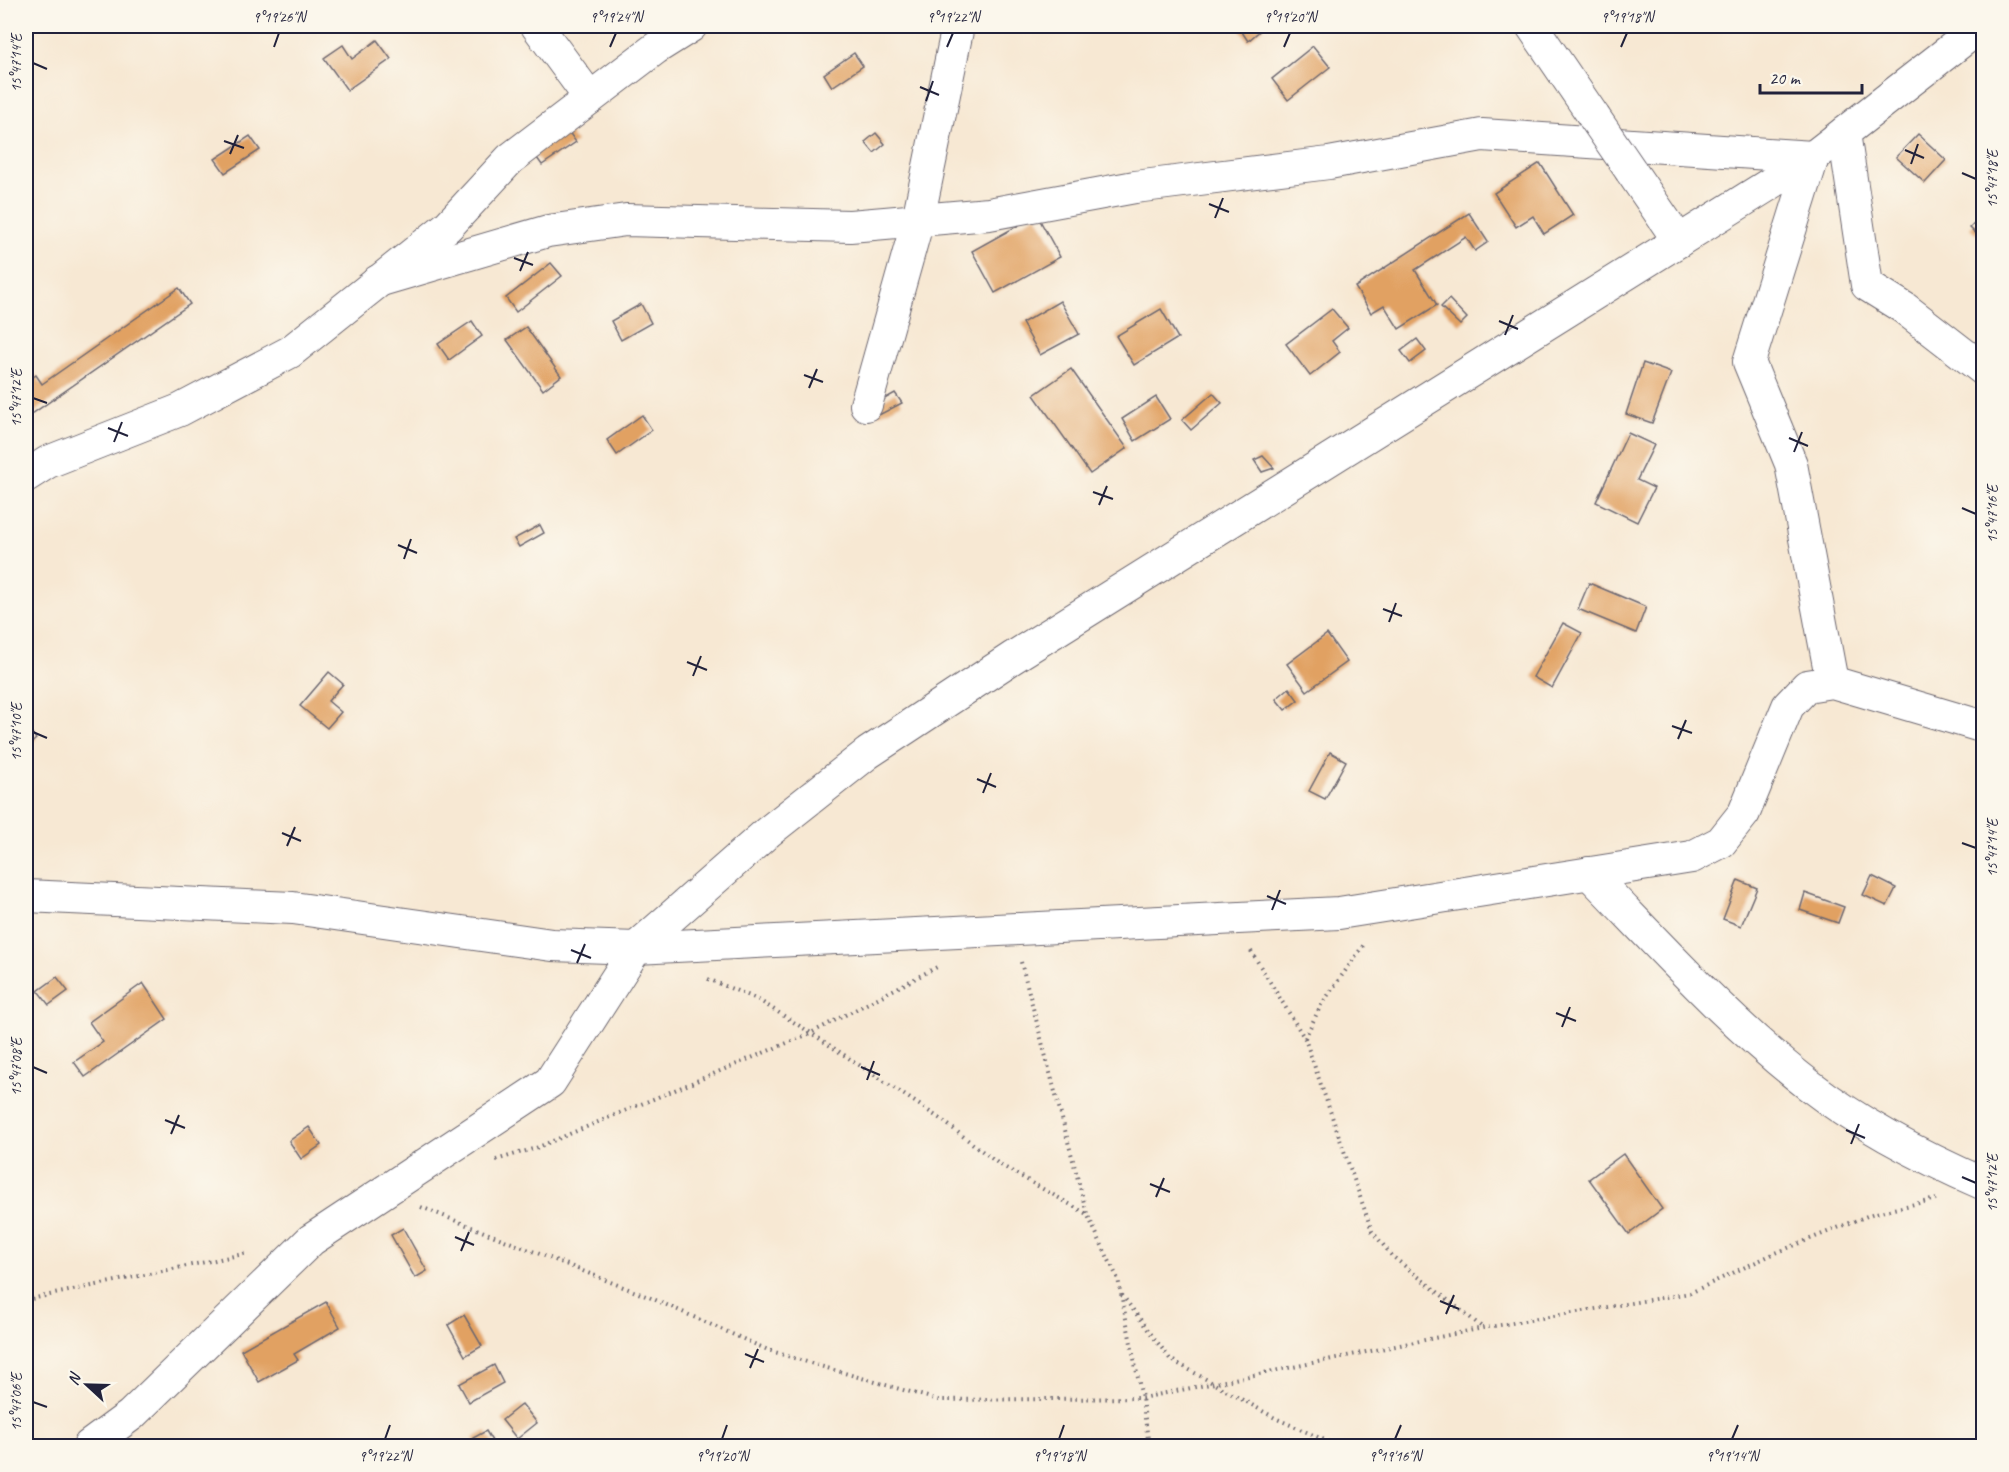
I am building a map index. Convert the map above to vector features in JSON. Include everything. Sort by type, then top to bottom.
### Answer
[{"type":"street","points":[[537,26],[590,98]]},
{"type":"street","points":[[26,476],[48,462],[180,410],[290,352],[448,226],[510,159],[590,98],[659,37],[691,26]]},
{"type":"street","points":[[866,405],[918,220],[958,26]]},
{"type":"street","points":[[1532,26],[1679,241]]},
{"type":"street","points":[[89,1446],[131,1415],[311,1240],[550,1082],[636,948],[768,832],[868,753],[1012,658],[1813,157],[1980,26]]},
{"type":"street","points":[[1844,133],[1867,285],[1904,309],[1983,370]]},
{"type":"street","points":[[378,281],[548,231],[626,220],[850,226],[989,213],[1135,187],[1329,164],[1482,135],[1813,157]]},
{"type":"street","points":[[1813,157],[1749,362],[1791,464],[1832,682]]},
{"type":"street","points":[[26,897],[293,908],[552,945],[636,948],[1339,913],[1692,857],[1721,842],[1744,813],[1788,706],[1808,686],[1832,682],[1983,727]]},
{"type":"street","points":[[1589,873],[1743,1029],[1811,1087],[1906,1147],[1983,1184]]},
{"type":"path","points":[[1305,1039],[1321,1005],[1395,904]]},
{"type":"path","points":[[1231,918],[1305,1039],[1372,1231],[1392,1256],[1483,1328]]},
{"type":"path","points":[[1013,929],[1063,1128],[1088,1214],[1118,1278],[1142,1398],[1149,1446]]},
{"type":"path","points":[[493,1161],[536,1148],[812,1032],[939,966]]},
{"type":"path","points":[[702,976],[757,999],[812,1032],[942,1120],[999,1164],[1088,1214]]},
{"type":"path","points":[[384,1192],[651,1298],[768,1350],[938,1400],[1142,1398],[1483,1328],[1690,1293],[1773,1254],[1872,1214],[1945,1197]]},
{"type":"path","points":[[26,1300],[253,1252]]},
{"type":"path","points":[[1121,1292],[1170,1359],[1275,1418],[1338,1446]]},
{"type":"building","points":[[1238,26],[1263,26],[1264,27],[1248,41]]},
{"type":"building","points":[[377,40],[391,59],[347,90],[324,58],[343,45],[352,59]]},
{"type":"building","points":[[1313,46],[1330,67],[1288,100],[1272,79]]},
{"type":"building","points":[[854,53],[863,66],[832,87],[824,74]]},
{"type":"building","points":[[566,128],[576,142],[542,165],[532,151]]},
{"type":"building","points":[[876,133],[885,144],[874,153],[865,142]]},
{"type":"building","points":[[1918,134],[1946,160],[1925,183],[1896,157]]},
{"type":"building","points":[[250,136],[260,150],[225,173],[215,159]]},
{"type":"building","points":[[1540,163],[1573,215],[1544,234],[1533,216],[1516,227],[1494,193]]},
{"type":"building","points":[[1469,213],[1488,242],[1475,251],[1466,237],[1415,270],[1437,305],[1399,329],[1384,305],[1371,313],[1355,287]]},
{"type":"building","points":[[1984,214],[1984,241],[1970,228]]},
{"type":"building","points":[[1037,215],[1060,257],[995,293],[972,251]]},
{"type":"building","points":[[551,263],[562,276],[516,312],[506,298]]},
{"type":"building","points":[[179,288],[190,304],[26,418],[26,382],[36,375],[42,384]]},
{"type":"building","points":[[1449,299],[1467,318],[1460,325],[1441,307]]},
{"type":"building","points":[[1060,301],[1079,334],[1040,355],[1022,323]]},
{"type":"building","points":[[641,304],[651,323],[621,340],[611,321]]},
{"type":"building","points":[[1161,309],[1178,338],[1134,365],[1116,336]]},
{"type":"building","points":[[1332,309],[1348,328],[1332,341],[1340,352],[1310,376],[1286,344]]},
{"type":"building","points":[[472,321],[482,336],[449,360],[438,344]]},
{"type":"building","points":[[526,327],[561,376],[543,390],[507,340]]},
{"type":"building","points":[[1417,339],[1426,351],[1410,363],[1401,351]]},
{"type":"building","points":[[1643,363],[1671,373],[1652,423],[1626,414]]},
{"type":"building","points":[[1071,369],[1127,448],[1090,474],[1034,395]]},
{"type":"building","points":[[895,393],[902,403],[879,415],[874,405]]},
{"type":"building","points":[[1213,393],[1222,403],[1191,430],[1182,420]]},
{"type":"building","points":[[1156,397],[1170,419],[1135,441],[1122,419]]},
{"type":"building","points":[[642,415],[652,430],[617,455],[607,440]]},
{"type":"building","points":[[1628,433],[1654,445],[1637,480],[1654,488],[1637,522],[1596,502]]},
{"type":"building","points":[[1263,456],[1274,468],[1262,472],[1254,460]]},
{"type":"building","points":[[540,525],[544,533],[519,547],[514,539]]},
{"type":"building","points":[[1589,583],[1646,607],[1636,633],[1578,609]]},
{"type":"building","points":[[1563,623],[1582,633],[1552,688],[1533,677]]},
{"type":"building","points":[[1327,634],[1347,662],[1307,691],[1287,664]]},
{"type":"building","points":[[329,672],[343,684],[328,701],[341,712],[327,728],[300,706]]},
{"type":"building","points":[[1289,688],[1298,700],[1285,710],[1276,699]]},
{"type":"building","points":[[26,725],[36,739],[26,748]]},
{"type":"building","points":[[1330,752],[1346,761],[1325,799],[1309,791]]},
{"type":"building","points":[[1872,876],[1896,888],[1887,906],[1863,895]]},
{"type":"building","points":[[1738,880],[1757,888],[1741,926],[1723,919]]},
{"type":"building","points":[[1805,893],[1844,907],[1838,923],[1800,910]]},
{"type":"building","points":[[57,977],[68,991],[49,1005],[38,991]]},
{"type":"building","points":[[143,983],[167,1019],[85,1077],[74,1062],[103,1042],[89,1022]]},
{"type":"building","points":[[309,1127],[321,1145],[301,1159],[289,1141]]},
{"type":"building","points":[[1623,1154],[1662,1209],[1629,1234],[1589,1179]]},
{"type":"building","points":[[403,1228],[427,1271],[415,1278],[391,1235]]},
{"type":"building","points":[[326,1302],[340,1327],[294,1354],[298,1360],[259,1382],[241,1350]]},
{"type":"building","points":[[464,1315],[482,1346],[465,1356],[448,1325]]},
{"type":"building","points":[[494,1365],[503,1383],[469,1402],[459,1384]]},
{"type":"building","points":[[522,1404],[537,1423],[517,1439],[502,1420]]},
{"type":"building","points":[[486,1431],[495,1446],[477,1446],[473,1438]]}]
